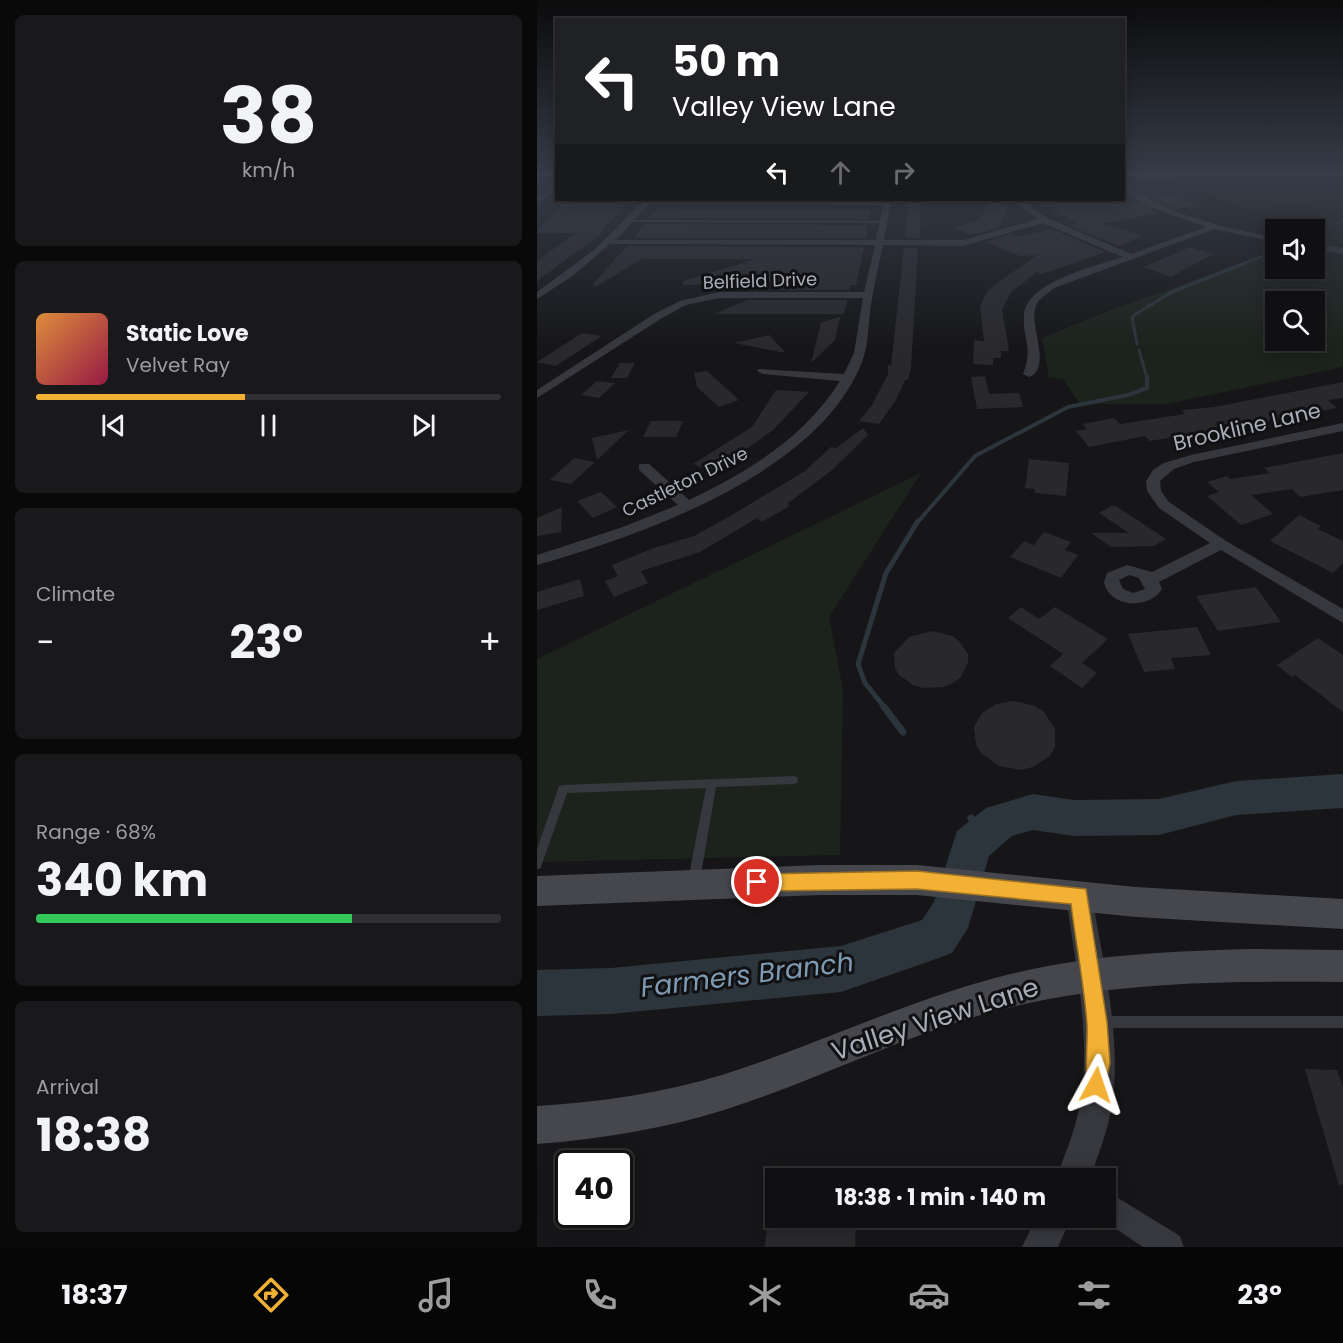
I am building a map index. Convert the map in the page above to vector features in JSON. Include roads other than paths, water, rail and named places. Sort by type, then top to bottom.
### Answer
[{"type":"main road","points":[[537,891],[821,880],[917,880],[1079,896],[1287,912],[1343,914]]},
{"type":"main road","name":"Valley View Lane","points":[[537,1125],[617,1119],[686,1103],[773,1075],[936,1012],[1047,981],[1142,970],[1343,966]]},
{"type":"street","points":[[537,296],[569,276],[619,233]]},
{"type":"street","name":"Castleton Drive","points":[[537,560],[624,531],[687,505],[755,470],[792,443],[827,409],[856,363],[880,233]]},
{"type":"street","points":[[610,242],[963,243],[998,233]]},
{"type":"street","points":[[1075,233],[1133,258]]},
{"type":"street","points":[[1029,374],[1037,361],[1035,340],[1027,320],[1031,305],[1038,294],[1051,286],[1196,233]]},
{"type":"street","points":[[1242,233],[1265,238]]},
{"type":"street","points":[[1325,248],[1343,250]]},
{"type":"street","name":"Belfield Drive","points":[[537,395],[658,316],[683,303],[719,295],[869,295]]},
{"type":"street","points":[[763,371],[848,378]]},
{"type":"street","name":"Brookline Lane","points":[[1221,544],[1164,505],[1154,491],[1153,481],[1158,473],[1191,459],[1343,427]]},
{"type":"street","points":[[644,467],[687,505]]},
{"type":"street","points":[[1151,579],[1221,544],[1343,617]]},
{"type":"street","points":[[1077,1168],[1091,1131],[1099,1063],[1097,1022],[1079,896]]},
{"type":"street","points":[[1116,1211],[1169,1247]]},
{"type":"street","points":[[1040,1247],[1049,1228]]},
{"type":"lane","points":[[537,864],[563,789],[793,780]]},
{"type":"lane","points":[[693,885],[712,783]]},
{"type":"lane","points":[[1097,1022],[1343,1022]]},
{"type":"waterway","points":[[1242,264],[1265,255]]},
{"type":"waterway","points":[[1137,344],[1132,317],[1172,292],[1245,263]]},
{"type":"waterway","points":[[1139,350],[1147,378]]},
{"type":"waterway","points":[[917,523],[975,456],[1068,407],[1128,395],[1147,388],[1147,378]]},
{"type":"waterway","points":[[885,708],[865,683],[858,664],[886,573],[918,521]]},
{"type":"waterway","points":[[884,707],[903,732]]},
{"type":"waterway","name":"Farmers Branch","points":[[537,993],[611,991],[841,969],[936,937],[953,913],[971,845],[1000,821],[1033,812],[1074,818],[1159,817],[1236,798],[1343,791]]},
{"type":"waterway","points":[[971,818],[984,834]]}]
